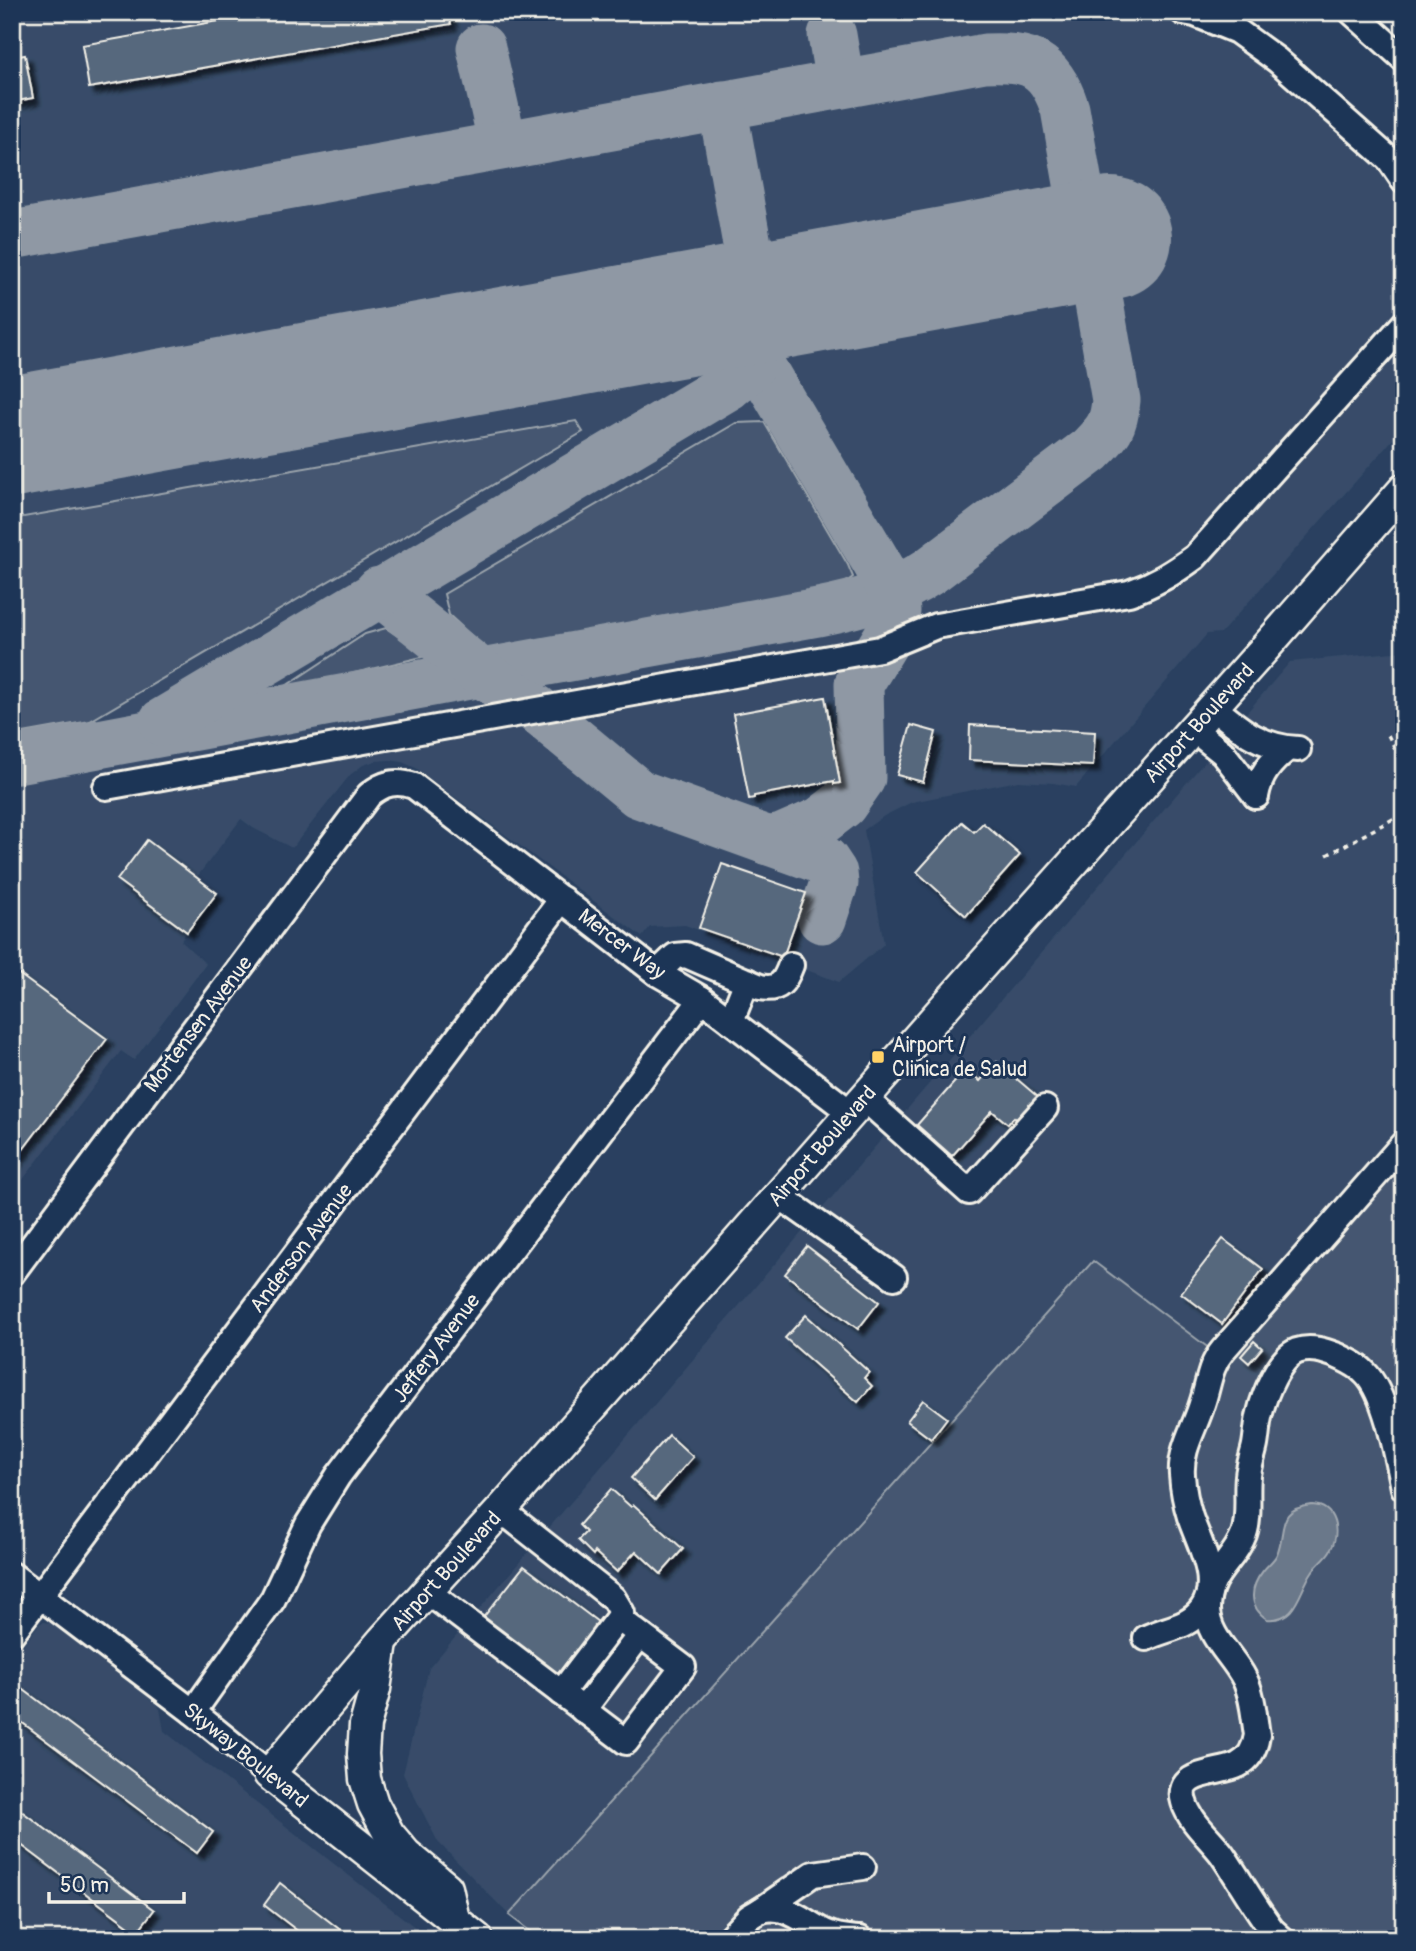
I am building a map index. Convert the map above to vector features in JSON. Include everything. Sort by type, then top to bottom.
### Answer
[{"type":"main road","name":"Airport Boulevard","points":[[270,1774],[382,1642],[1404,489]]},
{"type":"main road","points":[[382,1642],[375,1689],[365,1725],[365,1779],[373,1804],[389,1835],[406,1854],[447,1888],[454,1920]]},
{"type":"main road","name":"Skyway Boulevard","points":[[270,1774],[478,1939]]},
{"type":"street","points":[[1183,12],[1237,31],[1277,60],[1389,159],[1404,181]]},
{"type":"street","points":[[1352,12],[1404,59]]},
{"type":"street","points":[[106,787],[880,649],[936,626],[1129,593],[1166,578],[1195,557],[1404,324]]},
{"type":"street","points":[[1193,729],[1223,753],[1256,796],[1259,780],[1266,768],[1292,749],[1263,743],[1243,732],[1213,707]]},
{"type":"street","name":"Mercer Way","points":[[391,783],[402,782],[414,786],[657,973],[702,999],[858,1105],[969,1192],[1045,1108]]},
{"type":"street","name":"Mortensen Avenue","points":[[12,1273],[369,795],[379,787],[391,783]]},
{"type":"street","name":"Anderson Avenue","points":[[12,1633],[562,899]]},
{"type":"street","points":[[657,973],[675,956],[686,955],[769,989],[776,988],[786,979],[792,965]]},
{"type":"street","points":[[731,1021],[747,981]]},
{"type":"street","name":"Jeffery Avenue","points":[[193,1712],[272,1599],[308,1524],[338,1476],[702,999]]},
{"type":"street","points":[[1282,1939],[1272,1930],[1220,1852],[1196,1823],[1183,1799],[1185,1785],[1194,1777],[1229,1769],[1245,1760],[1255,1748],[1257,1735],[1245,1680],[1210,1626],[1207,1613],[1208,1569],[1189,1513],[1182,1467],[1210,1370],[1218,1355],[1246,1336],[1404,1143]]},
{"type":"street","points":[[778,1195],[894,1277]]},
{"type":"street","points":[[1146,1639],[1175,1629],[1194,1618],[1206,1604],[1217,1574],[1244,1535],[1248,1478],[1259,1415],[1279,1368],[1295,1352],[1312,1349],[1331,1353],[1359,1367],[1368,1375],[1394,1441],[1404,1488]]},
{"type":"street","points":[[501,1510],[613,1598],[622,1613],[561,1693]]},
{"type":"street","name":"Skyway Boulevard","points":[[12,1575],[270,1774]]},
{"type":"street","points":[[428,1592],[626,1742],[683,1667],[618,1618]]},
{"type":"street","points":[[583,1710],[640,1635]]},
{"type":"street","points":[[728,1939],[749,1917],[813,1874],[863,1867]]},
{"type":"street","points":[[761,1910],[773,1908],[787,1911],[825,1933],[860,1939]]},
{"type":"path","points":[[1388,735],[1404,766]]},
{"type":"path","points":[[1326,855],[1404,813]]},
{"type":"shaded area","points":[[12,12],[1233,12],[1287,49],[1404,152],[1404,353],[1394,364],[1404,373],[1404,427],[1221,633],[1207,634],[1076,787],[1018,781],[912,802],[864,830],[884,944],[839,982],[685,925],[650,927],[642,937],[416,768],[402,762],[375,761],[363,765],[350,775],[292,848],[241,819],[168,915],[188,929],[181,941],[206,964],[134,1060],[121,1051],[12,1194]]},
{"type":"shaded area","points":[[576,421],[583,432],[90,721],[12,735],[12,519]]},
{"type":"shaded area","points":[[764,422],[848,565],[853,577],[838,588],[487,650],[449,615],[444,594],[736,423]]},
{"type":"shaded area","points":[[386,628],[426,656],[278,691],[365,634]]},
{"type":"shaded area","points":[[1404,651],[1404,1134],[1214,1353],[1092,1261],[509,1915],[438,1842],[403,1774],[429,1668],[1290,662]]},
{"type":"shaded area","points":[[1404,1134],[1404,1939],[540,1939],[509,1915],[1093,1261],[1214,1352]]},
{"type":"shaded area","points":[[1312,1505],[1331,1515],[1335,1529],[1333,1544],[1312,1572],[1291,1610],[1277,1619],[1267,1619],[1254,1603],[1255,1584],[1277,1554],[1287,1516],[1300,1507]]},
{"type":"shaded area","points":[[43,1622],[51,1623],[156,1703],[160,1709],[164,1731],[430,1939],[12,1939],[12,1660]]},
{"type":"building","points":[[269,12],[449,12],[451,24],[89,88],[82,45]]},
{"type":"building","points":[[25,55],[33,98],[12,102],[12,57]]},
{"type":"building","points":[[825,697],[840,783],[834,784],[834,781],[749,799],[733,714]]},
{"type":"building","points":[[911,725],[936,732],[923,782],[897,775]]},
{"type":"building","points":[[970,725],[1095,732],[1093,766],[969,760]]},
{"type":"building","points":[[962,822],[974,832],[983,823],[1020,855],[966,916],[917,872]]},
{"type":"building","points":[[147,840],[217,893],[187,932],[117,880]]},
{"type":"building","points":[[722,864],[806,893],[783,957],[699,928]]},
{"type":"building","points":[[12,969],[107,1039],[12,1164]]},
{"type":"building","points":[[997,1062],[1038,1097],[1017,1120],[1014,1117],[1008,1124],[992,1111],[952,1156],[917,1125],[966,1069],[980,1081]]},
{"type":"building","points":[[1223,1239],[1263,1269],[1222,1324],[1181,1293]]},
{"type":"building","points":[[807,1246],[879,1302],[858,1329],[785,1274]]},
{"type":"building","points":[[806,1315],[869,1372],[864,1378],[872,1386],[858,1402],[785,1338]]},
{"type":"building","points":[[1254,1341],[1262,1348],[1249,1363],[1241,1356]]},
{"type":"building","points":[[923,1400],[947,1418],[931,1439],[907,1421]]},
{"type":"building","points":[[669,1435],[693,1457],[655,1500],[631,1478]]},
{"type":"building","points":[[611,1489],[631,1507],[634,1505],[683,1549],[661,1574],[636,1551],[617,1572],[578,1540],[586,1532],[579,1525]]},
{"type":"building","points":[[524,1566],[598,1622],[594,1626],[616,1643],[598,1666],[576,1650],[556,1676],[482,1619]]},
{"type":"building","points":[[12,1681],[213,1832],[197,1853],[12,1715]]},
{"type":"building","points":[[12,1804],[154,1910],[137,1932],[12,1838]]},
{"type":"building","points":[[280,1883],[352,1939],[308,1939],[264,1905]]},
{"type":"taxiway","points":[[832,35],[840,83]]},
{"type":"taxiway","points":[[481,48],[503,145]]},
{"type":"taxiway","points":[[12,235],[985,58],[1014,59],[1026,61],[1045,72],[1065,109],[1116,400],[1109,428],[1090,450],[930,571],[904,586],[876,597],[818,612],[12,760]]},
{"type":"taxiway","points":[[163,722],[728,386],[747,369],[756,358],[763,333],[722,105]]},
{"type":"taxiway","points":[[757,360],[894,592],[896,611],[890,633],[859,684],[861,778],[843,804],[821,821],[782,838],[768,841]]},
{"type":"taxiway","points":[[379,591],[481,673],[536,709],[639,794],[825,861],[833,873],[834,883],[822,919]]},
{"type":"runway","points":[[12,437],[1111,238]]},
{"type":"place","name":"Airport / Clinica de Salud","points":[[878,1057]]}]
